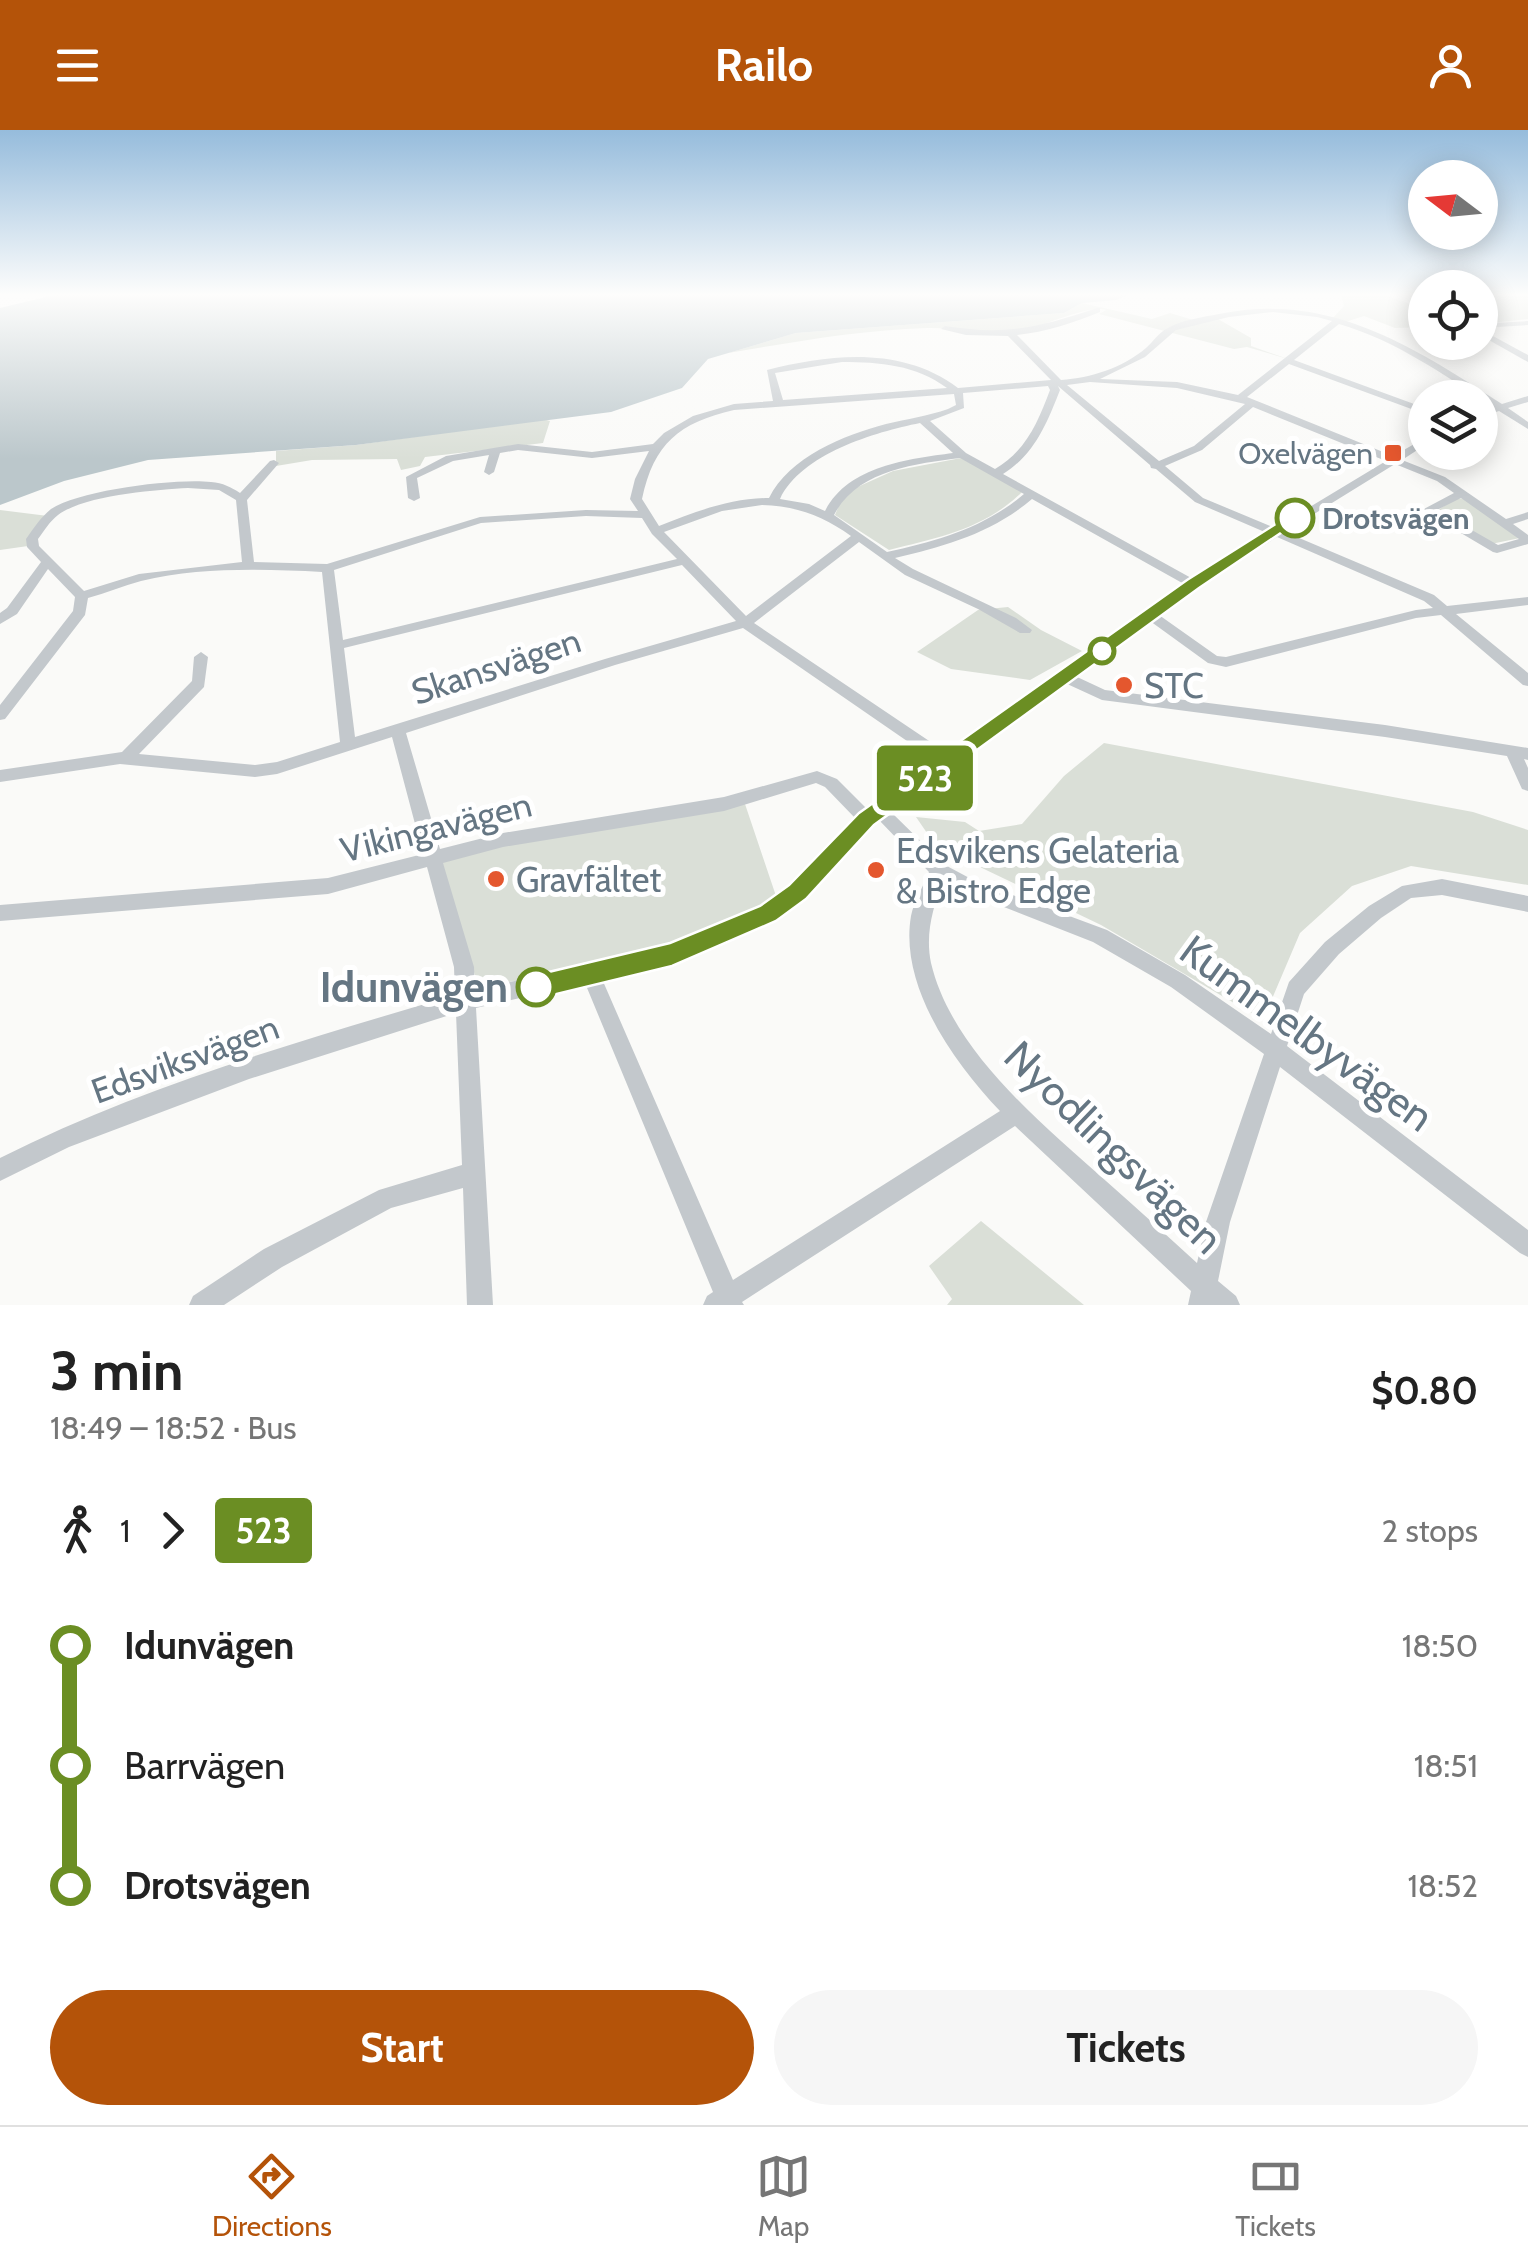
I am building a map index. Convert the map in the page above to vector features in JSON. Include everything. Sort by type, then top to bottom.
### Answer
[{"type":"street","points":[[1026,350],[1058,383],[1199,500],[1429,598],[1528,681]]},
{"type":"street","points":[[949,762],[745,624],[656,531],[636,500],[638,485],[657,448],[670,431],[688,419],[734,407],[1084,380],[1108,374],[1149,350]]},
{"type":"street","points":[[1155,466],[1198,448],[1302,350]]},
{"type":"street","points":[[1403,350],[1528,426]]},
{"type":"street","points":[[774,500],[777,487],[800,466],[876,430],[923,420],[961,406],[958,392],[946,381],[914,366],[868,360],[806,363],[770,372],[780,404]]},
{"type":"street","points":[[1289,361],[1408,406]]},
{"type":"street","points":[[1084,380],[1177,385],[1246,400],[1441,479],[1462,493],[1506,523],[1528,540],[1497,548],[1428,510],[1462,493]]},
{"type":"street","points":[[997,473],[1019,461],[1028,449],[1058,383]]},
{"type":"street","points":[[1499,406],[1528,399]]},
{"type":"street","points":[[923,420],[962,455],[1193,584]]},
{"type":"street","points":[[414,498],[411,477],[450,458],[533,448],[592,455],[657,448]]},
{"type":"street","points":[[489,472],[496,450]]},
{"type":"street","name":"Edsviksvägen","points":[[0,1170],[64,1138],[249,1068],[462,1002],[591,976],[672,954],[768,913],[797,892],[873,815],[1193,584],[1408,451]]},
{"type":"street","points":[[828,516],[842,491],[886,470],[925,459],[962,455]]},
{"type":"street","points":[[248,565],[241,499],[274,463]]},
{"type":"street","points":[[82,596],[33,547],[32,539],[54,512],[116,493],[198,484],[220,486],[241,499]]},
{"type":"street","points":[[886,556],[977,530],[1010,514],[1032,493]]},
{"type":"street","points":[[656,531],[714,508],[774,500],[828,516],[906,570],[1026,630]]},
{"type":"street","points":[[82,596],[139,578],[248,565],[328,568],[480,520],[586,513],[644,515]]},
{"type":"street","points":[[1506,523],[1528,515]]},
{"type":"street","name":"Skansvägen","points":[[0,776],[126,758],[254,771],[745,624],[858,538]]},
{"type":"street","points":[[335,646],[685,561]]},
{"type":"street","points":[[0,620],[12,611],[46,563]]},
{"type":"street","points":[[328,568],[348,744]]},
{"type":"street","points":[[3,706],[80,612],[82,596]]},
{"type":"street","points":[[1151,615],[1213,660],[1226,662],[1445,609],[1528,602]]},
{"type":"street","points":[[126,758],[200,683],[202,657]]},
{"type":"street","points":[[1067,678],[1102,695],[1520,753],[1528,785]]},
{"type":"street","points":[[396,730],[464,967],[462,1002],[480,1305]]},
{"type":"street","name":"Vikingavägen","points":[[0,912],[328,886],[503,840],[724,804],[817,777],[832,783],[873,815]]},
{"type":"street","name":"Kummelbyvägen","points":[[873,815],[939,870],[970,886],[1100,936],[1178,981],[1273,1048],[1528,1245]]},
{"type":"street","name":"Nyodlingsvägen","points":[[939,870],[923,894],[920,946],[934,1002],[961,1050],[1014,1114],[1203,1296],[1227,1305]]},
{"type":"street","points":[[1203,1296],[1218,1222],[1296,988],[1332,948],[1374,912],[1408,891],[1442,887],[1528,904]]},
{"type":"street","points":[[591,976],[725,1302],[1014,1114]]},
{"type":"street","points":[[202,1305],[273,1258],[387,1198],[471,1174]]},
{"type":"shaded area","points":[[0,350],[739,350],[708,359],[682,388],[611,412],[356,445],[148,460],[64,481],[0,505]]},
{"type":"shaded area","points":[[550,421],[543,443],[425,457],[420,466],[401,470],[397,459],[312,460],[276,466],[276,451],[356,445]]},
{"type":"shaded area","points":[[961,458],[1023,491],[977,523],[889,550],[835,515],[844,493],[893,471]]},
{"type":"shaded area","points":[[1466,498],[1520,538],[1491,544],[1435,512],[1455,499]]},
{"type":"shaded area","points":[[0,510],[48,516],[28,546],[0,550]]},
{"type":"shaded area","points":[[1008,607],[1082,651],[1030,680],[951,669],[917,652],[978,610]]},
{"type":"shaded area","points":[[1104,743],[1473,812],[1528,830],[1528,885],[1411,866],[1352,886],[1300,933],[1263,1020],[1101,925],[936,846],[916,817],[965,822],[979,831],[1022,824],[1064,776]]},
{"type":"shaded area","points":[[745,804],[776,896],[722,925],[637,955],[522,980],[478,985],[440,863],[521,841]]},
{"type":"shaded area","points":[[981,1221],[1084,1305],[947,1305],[952,1299],[929,1266]]},
{"type":"bus line","name":"523","points":[[536,987],[672,954],[768,913],[797,892],[866,819],[1193,584],[1295,518]]},
{"type":"place","name":"Oxelvägen","points":[[1393,453]]},
{"type":"place","name":"Drotsvägen","points":[[1295,518]]},
{"type":"place","name":"STC","points":[[1124,685]]},
{"type":"place","name":"Edsvikens Gelateria & Bistro Edge","points":[[876,870]]},
{"type":"place","name":"Gravfältet","points":[[496,879]]},
{"type":"place","name":"Idunvägen","points":[[536,987]]}]
